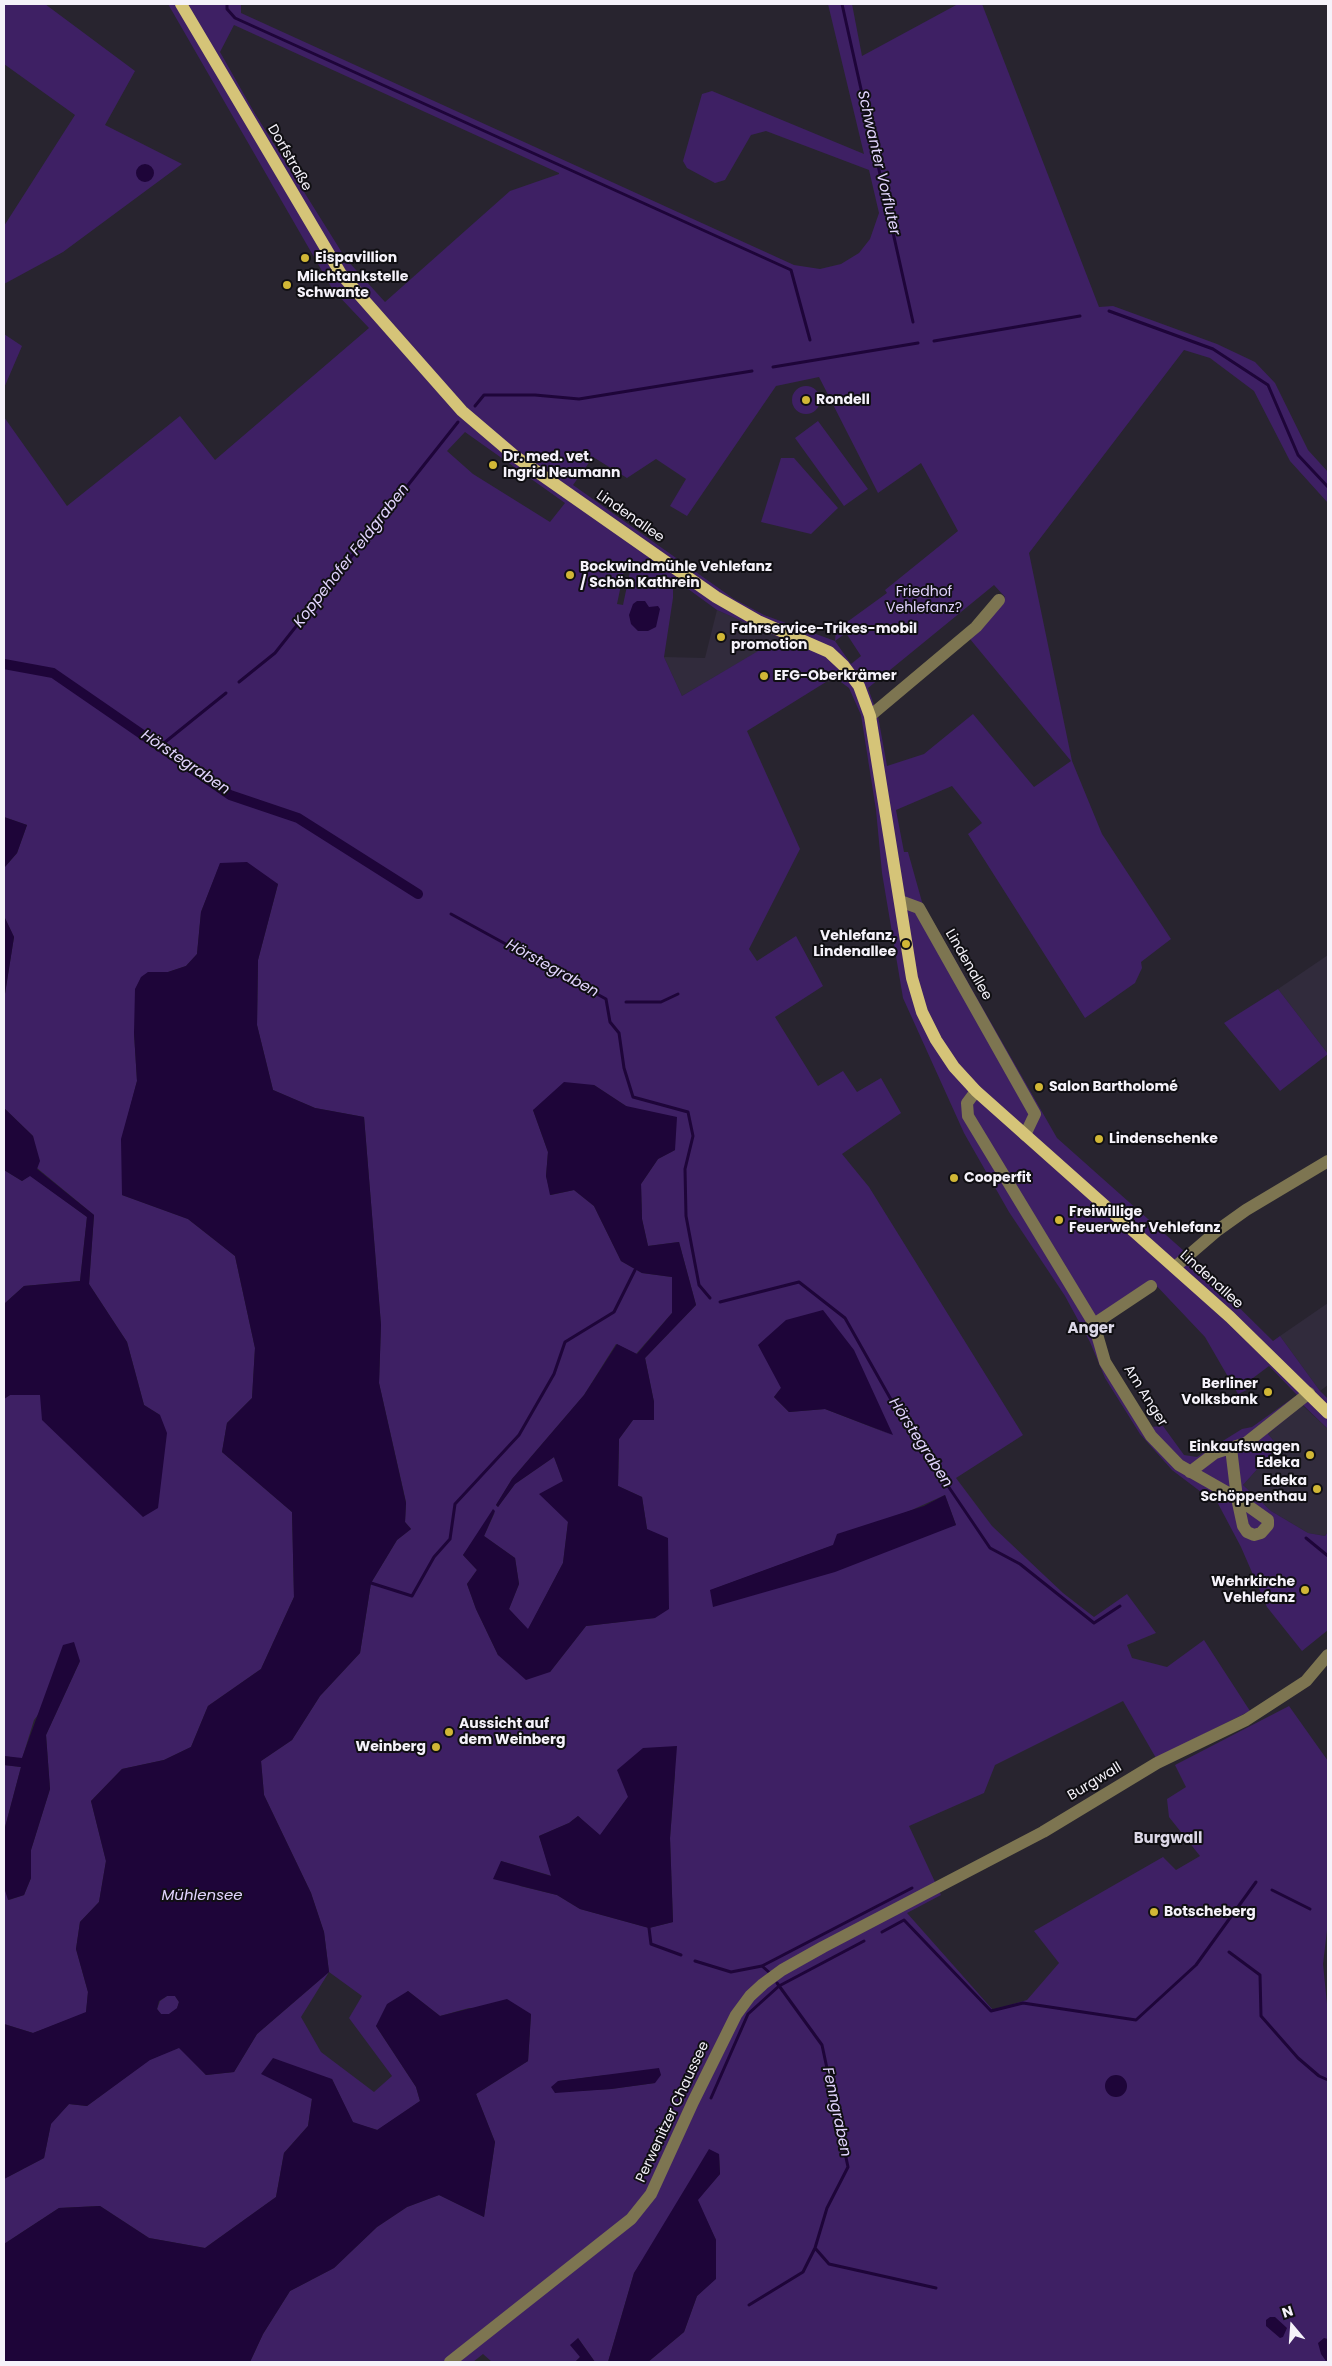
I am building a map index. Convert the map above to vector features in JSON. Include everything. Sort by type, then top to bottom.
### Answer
[{"type":"main road","name":"Dorfstraße","points":[[181,4],[341,274],[382,320]]},
{"type":"main road","name":"Lindenallee","points":[[382,320],[462,411],[516,457],[716,597],[758,621],[829,652],[844,666],[859,686],[870,716],[912,978],[922,1012],[936,1040],[954,1067],[976,1091],[1175,1267],[1328,1413]]},
{"type":"street","points":[[870,716],[976,627],[999,600]]},
{"type":"street","name":"Lindenallee","points":[[900,901],[919,908],[1035,1114],[1024,1135]]},
{"type":"street","name":"Am Anger","points":[[976,1091],[967,1103],[968,1116],[1094,1324],[1105,1362],[1151,1436],[1179,1465],[1237,1498],[1231,1448]]},
{"type":"street","points":[[1175,1267],[1218,1230],[1246,1210],[1328,1161]]},
{"type":"street","points":[[1094,1324],[1151,1286]]},
{"type":"street","points":[[1190,1472],[1215,1453],[1246,1443],[1309,1393]]},
{"type":"street","name":"Burgwall","points":[[876,1919],[1043,1832],[1157,1763],[1246,1720],[1306,1681],[1327,1661]]},
{"type":"street","name":"Perwenitzer Chaussee","points":[[450,2362],[631,2219],[651,2194],[693,2102],[736,2015],[750,1996],[782,1970],[876,1919]]},
{"type":"shaded area","points":[[717,610],[781,638],[682,696],[664,657],[705,658]]},
{"type":"shaded area","points":[[1328,955],[1328,1054],[1278,989]]},
{"type":"shaded area","points":[[1328,1303],[1328,1385],[1320,1391],[1280,1336]]},
{"type":"shaded area","points":[[1302,1405],[1328,1429],[1328,1532],[1325,1536],[1308,1533],[1271,1511],[1243,1485],[1278,1446],[1268,1434]]},
{"type":"green space","points":[[4,4],[45,4],[135,71],[105,125],[182,164],[63,252],[4,284],[4,226],[75,115],[4,64]]},
{"type":"green space","name":"Friedhof Vehlefanz?","points":[[168,4],[241,4],[241,13],[794,265],[820,269],[841,264],[859,253],[870,239],[879,213],[869,170],[766,131],[751,135],[725,180],[715,183],[687,168],[683,161],[702,94],[712,91],[864,154],[828,4],[852,4],[862,56],[958,4],[982,4],[1099,307],[1113,306],[1217,344],[1255,362],[1275,383],[1308,450],[1328,472],[1328,503],[1290,461],[1254,391],[1210,358],[1184,350],[1029,553],[1072,761],[1102,834],[1171,939],[1141,962],[1142,968],[1135,983],[1085,1018],[968,834],[982,823],[952,786],[896,810],[904,852],[908,852],[922,902],[1057,1138],[1184,1251],[1273,1341],[1280,1336],[1320,1391],[1328,1399],[1328,1429],[1303,1405],[1268,1434],[1278,1446],[1243,1485],[1271,1511],[1308,1533],[1325,1536],[1328,1532],[1328,1630],[1302,1651],[1267,1607],[1241,1547],[1214,1496],[1209,1498],[1172,1470],[1140,1434],[1105,1378],[1090,1342],[1065,1296],[1009,1212],[964,1133],[903,998],[882,873],[876,810],[861,715],[849,688],[834,677],[747,731],[800,849],[749,949],[757,961],[796,936],[823,986],[775,1017],[818,1086],[843,1071],[857,1092],[881,1078],[901,1113],[842,1154],[869,1187],[1023,1435],[956,1478],[992,1526],[1063,1593],[1094,1617],[1127,1594],[1156,1633],[1127,1645],[1132,1658],[1167,1667],[1204,1640],[1250,1711],[1156,1758],[1123,1701],[995,1765],[984,1793],[909,1826],[941,1895],[907,1913],[993,2010],[1027,2000],[1059,1963],[1034,1931],[1163,1857],[1176,1870],[1200,1856],[1169,1817],[1167,1799],[1186,1787],[1175,1765],[1289,1706],[1328,1761],[1328,1922],[1323,1964],[1328,2014],[1328,2362],[648,2362],[684,2332],[697,2296],[715,2279],[716,2240],[697,2200],[720,2174],[719,2154],[634,2273],[608,2362],[595,2362],[578,2338],[580,2357],[575,2362],[492,2362],[483,2354],[473,2362],[250,2362],[263,2334],[290,2291],[334,2268],[377,2227],[407,2207],[439,2195],[484,2217],[495,2142],[476,2094],[528,2061],[531,2014],[469,2008],[440,2016],[408,1991],[376,2026],[416,2087],[420,2101],[378,2130],[353,2123],[332,2079],[312,2099],[308,2126],[284,2153],[276,2197],[205,2248],[149,2238],[100,2206],[59,2208],[4,2244],[4,2179],[44,2158],[51,2123],[69,2104],[87,2106],[149,2060],[179,2047],[206,2075],[234,2072],[257,2034],[329,1972],[324,1932],[311,1893],[264,1795],[261,1761],[292,1740],[320,1696],[360,1653],[371,1583],[397,1540],[411,1529],[405,1522],[406,1502],[379,1383],[381,1325],[364,1117],[315,1108],[273,1090],[257,1025],[258,960],[278,884],[220,864],[201,912],[197,954],[186,966],[168,972],[148,972],[134,1033],[137,1081],[122,1139],[122,1195],[188,1219],[235,1256],[255,1348],[252,1398],[227,1423],[222,1452],[292,1512],[294,1597],[261,1669],[208,1706],[191,1747],[164,1760],[122,1769],[91,1801],[106,1861],[99,1902],[80,1922],[76,1949],[88,1992],[86,2013],[33,2033],[4,2024],[4,1887],[9,1900],[24,1895],[31,1878],[31,1850],[50,1789],[46,1735],[80,1661],[34,1720],[22,1759],[4,1756],[4,1399],[10,1395],[40,1395],[160,1415],[144,1405],[127,1342],[89,1284],[94,1215],[37,1168],[33,1136],[4,1108],[4,1000],[14,937],[4,916],[4,868],[17,853],[27,825],[4,817],[4,417],[67,506],[180,416],[215,460],[369,328],[333,290]],"holes":[[[234,25],[559,174],[510,191],[385,302],[346,259],[254,112],[220,52]],[[819,377],[878,493],[921,463],[958,531],[885,590],[887,593],[836,630],[835,641],[764,615],[734,599],[573,485],[593,457],[627,478],[656,459],[686,479],[670,506],[687,516],[776,386]],[[465,432],[565,503],[550,522],[473,474],[447,451]],[[626,561],[632,562],[623,605],[617,604]],[[673,578],[717,610],[780,638],[682,696],[664,657],[673,598]],[[994,585],[1005,597],[970,639],[1071,761],[1034,787],[973,714],[924,754],[887,766],[878,716],[868,688]],[[846,633],[861,656],[851,664],[835,641]],[[594,1085],[626,1106],[675,1150],[658,1159],[641,1184],[642,1219],[648,1246],[679,1242],[696,1305],[645,1358],[654,1402],[654,1420],[633,1420],[619,1439],[618,1486],[642,1497],[647,1529],[655,1618],[586,1626],[550,1672],[498,1655],[476,1609],[467,1584],[477,1570],[463,1555],[495,1512],[484,1536],[515,1558],[519,1584],[509,1609],[528,1630],[563,1563],[568,1522],[563,1481],[554,1457],[515,1484],[498,1507],[496,1505],[512,1479],[584,1395],[616,1344],[636,1354],[672,1313],[672,1277],[642,1273],[621,1261],[594,1206],[574,1190],[551,1195],[546,1176],[548,1152],[533,1110]],[[1152,1281],[1205,1337],[1238,1394],[1258,1385],[1253,1378],[1269,1366],[1297,1395],[1252,1427],[1242,1429],[1197,1457],[1184,1455],[1163,1426],[1149,1427],[1110,1363],[1096,1318]],[[781,1388],[892,1435],[825,1409],[789,1412],[774,1397]],[[945,1495],[956,1525],[711,1590],[834,1545]],[[675,1773],[670,1838],[673,1922],[649,1928],[580,1909],[557,1895],[520,1886],[501,1861],[552,1876],[539,1836],[569,1823],[578,1816],[600,1836],[628,1797]],[[329,1972],[362,1996],[349,2018],[392,2076],[374,2092],[321,2052],[301,2017]],[[607,2075],[655,2083],[611,2089],[556,2092],[559,2081]]]},
{"type":"green space","points":[[4,334],[22,346],[4,388]]},
{"type":"green space","name":"Rondell","points":[[806,386],[816,390],[820,400],[816,410],[806,414],[796,410],[792,400],[796,390]]},
{"type":"green space","points":[[818,421],[868,489],[844,506],[795,438]]},
{"type":"green space","points":[[781,458],[794,458],[838,508],[811,534],[761,522]]},
{"type":"green space","points":[[1278,989],[1328,1054],[1280,1091],[1224,1023]]},
{"type":"green space","points":[[4,1170],[22,1181],[30,1175],[87,1217],[80,1281],[24,1286],[4,1304]]},
{"type":"green space","points":[[4,1765],[21,1767],[4,1831]]},
{"type":"green space","points":[[167,1996],[175,1996],[179,2002],[177,2009],[169,2014],[161,2014],[157,2009],[160,2001]]},
{"type":"water","points":[[145,164],[151,167],[154,173],[151,179],[145,182],[139,179],[136,173],[139,167]]},
{"type":"water","points":[[637,601],[645,601],[649,607],[658,606],[660,609],[656,627],[648,631],[638,631],[631,624],[629,615],[633,604]]},
{"type":"water","points":[[4,817],[27,825],[17,853],[4,868]]},
{"type":"water","name":"Mühlensee","points":[[247,862],[278,884],[258,960],[257,1025],[273,1090],[315,1108],[364,1117],[381,1325],[379,1383],[406,1503],[405,1522],[411,1529],[397,1540],[371,1583],[360,1653],[320,1696],[292,1740],[261,1761],[264,1795],[311,1893],[324,1932],[329,1972],[257,2034],[234,2072],[206,2075],[179,2048],[150,2060],[87,2106],[69,2104],[51,2124],[44,2158],[4,2179],[4,2024],[33,2033],[86,2012],[88,1992],[76,1949],[80,1922],[99,1902],[106,1861],[91,1801],[122,1769],[164,1760],[191,1747],[208,1706],[261,1669],[294,1597],[292,1512],[222,1452],[227,1423],[252,1398],[255,1348],[235,1256],[188,1219],[122,1195],[121,1139],[137,1081],[134,1033],[135,989],[141,977],[148,972],[168,972],[186,966],[197,954],[201,912],[220,863]],"holes":[[[167,1996],[175,1996],[179,2002],[177,2008],[169,2014],[161,2014],[157,2009],[159,2001]]]},
{"type":"water","points":[[4,916],[14,937],[4,1000]]},
{"type":"water","points":[[564,1082],[594,1085],[626,1106],[677,1117],[675,1150],[658,1159],[641,1184],[642,1219],[648,1246],[679,1242],[696,1305],[645,1358],[654,1402],[654,1420],[633,1420],[619,1439],[618,1486],[642,1497],[647,1529],[668,1538],[669,1609],[655,1618],[586,1626],[550,1672],[526,1680],[498,1655],[476,1609],[467,1584],[477,1570],[463,1555],[493,1509],[495,1511],[484,1536],[515,1558],[519,1584],[509,1609],[528,1629],[563,1563],[568,1522],[539,1494],[563,1481],[554,1457],[515,1484],[498,1507],[496,1505],[512,1479],[584,1395],[617,1344],[637,1354],[672,1313],[672,1277],[642,1273],[621,1261],[594,1206],[574,1190],[550,1195],[546,1176],[548,1152],[533,1110]]},
{"type":"water","points":[[4,1108],[33,1136],[40,1161],[37,1169],[94,1215],[89,1284],[127,1342],[144,1405],[160,1415],[167,1433],[158,1508],[143,1517],[42,1420],[40,1395],[10,1395],[4,1399],[4,1304],[24,1286],[80,1281],[87,1217],[30,1176],[22,1181],[4,1170]]},
{"type":"water","points":[[823,1310],[854,1350],[893,1435],[825,1409],[789,1412],[774,1397],[781,1388],[758,1345],[786,1320]]},
{"type":"water","points":[[945,1495],[956,1525],[835,1572],[713,1607],[710,1590],[833,1545],[837,1534],[924,1506]]},
{"type":"water","points":[[74,1642],[80,1661],[46,1735],[50,1789],[31,1850],[31,1878],[24,1895],[8,1900],[4,1887],[4,1831],[21,1767],[4,1765],[4,1756],[22,1758],[63,1645]]},
{"type":"water","points":[[677,1746],[670,1838],[673,1922],[649,1928],[580,1909],[557,1895],[493,1879],[501,1861],[551,1876],[539,1836],[569,1823],[578,1816],[600,1835],[628,1797],[617,1770],[643,1748]]},
{"type":"water","points":[[408,1991],[440,2016],[507,1999],[531,2014],[528,2061],[476,2094],[495,2142],[484,2217],[439,2195],[407,2207],[377,2227],[334,2268],[290,2291],[263,2334],[250,2362],[4,2362],[4,2244],[59,2208],[100,2206],[149,2238],[205,2248],[276,2197],[284,2153],[308,2126],[312,2099],[261,2074],[273,2058],[332,2079],[353,2122],[377,2130],[420,2101],[416,2087],[376,2026],[387,2004]]},
{"type":"water","points":[[659,2068],[661,2075],[655,2083],[611,2089],[555,2093],[551,2087],[558,2081]]},
{"type":"water","points":[[1116,2075],[1124,2078],[1127,2086],[1124,2094],[1116,2097],[1108,2094],[1105,2086],[1108,2078]]},
{"type":"water","points":[[709,2149],[719,2154],[720,2174],[698,2200],[716,2240],[716,2279],[697,2296],[684,2332],[648,2362],[608,2362],[634,2273]]},
{"type":"water","points":[[1270,2317],[1275,2317],[1287,2328],[1283,2337],[1280,2338],[1266,2326],[1266,2320]]},
{"type":"water","points":[[578,2338],[595,2362],[575,2362],[580,2357],[570,2345]]},
{"type":"water","points":[[1324,2338],[1328,2339],[1328,2360],[1326,2361],[1321,2354],[1318,2343]]},
{"type":"waterway","points":[[227,4],[227,9],[235,18],[791,270],[810,340]]},
{"type":"waterway","name":"Schwanter Vorfluter","points":[[842,4],[913,322]]},
{"type":"waterway","name":"Koppehofer Feldgraben","points":[[1109,311],[1213,349],[1268,385],[1298,455],[1328,487]]},
{"type":"waterway","name":"Koppehofer Feldgraben","points":[[934,341],[1080,316]]},
{"type":"waterway","name":"Koppehofer Feldgraben","points":[[773,367],[918,343]]},
{"type":"waterway","name":"Koppehofer Feldgraben","points":[[475,406],[484,395],[535,395],[579,399],[752,371]]},
{"type":"waterway","name":"Koppehofer Feldgraben","points":[[239,682],[275,653],[458,422]]},
{"type":"waterway","name":"Hörstegraben","points":[[4,664],[53,673],[230,795],[298,818],[418,894]]},
{"type":"waterway","name":"Koppehofer Feldgraben","points":[[159,747],[226,693]]},
{"type":"waterway","name":"Hörstegraben","points":[[451,914],[606,999],[610,1022],[619,1033],[624,1068],[633,1097],[688,1112],[693,1136],[685,1169],[686,1216],[699,1285],[710,1298]]},
{"type":"waterway","points":[[626,1002],[661,1002],[678,994]]},
{"type":"waterway","points":[[371,1583],[412,1596],[434,1557],[450,1539],[455,1504],[519,1435],[554,1374],[565,1342],[614,1312],[635,1270]]},
{"type":"waterway","name":"Hörstegraben","points":[[720,1302],[799,1282],[845,1318],[898,1412],[990,1548],[1020,1564],[1094,1623],[1120,1606]]},
{"type":"waterway","points":[[1306,1538],[1328,1556]]},
{"type":"waterway","points":[[882,1932],[904,1920],[991,2011],[1023,2003],[1136,2020],[1196,1965],[1256,1882]]},
{"type":"waterway","points":[[695,1961],[731,1972],[762,1966],[912,1888]]},
{"type":"waterway","points":[[1272,1890],[1310,1909]]},
{"type":"waterway","points":[[649,1928],[651,1944],[681,1955]]},
{"type":"waterway","points":[[711,2098],[748,2014],[779,1986],[864,1941]]},
{"type":"waterway","points":[[1229,1952],[1260,1975],[1261,2016],[1298,2058],[1319,2076],[1328,2080]]},
{"type":"waterway","points":[[762,1966],[771,1974]]},
{"type":"waterway","name":"Fenngraben","points":[[749,2305],[803,2272],[815,2248],[827,2208],[848,2167],[822,2045],[777,1983]]},
{"type":"waterway","points":[[815,2248],[829,2264],[936,2288]]},
{"type":"place","name":"Eispavillion","points":[[305,258]]},
{"type":"place","name":"Milchtankstelle Schwante","points":[[287,285]]},
{"type":"place","name":"Rondell","points":[[806,400]]},
{"type":"place","name":"Dr. med. vet. Ingrid Neumann","points":[[493,465]]},
{"type":"place","name":"Bockwindmühle Vehlefanz / Schön Kathrein","points":[[570,575]]},
{"type":"place","name":"Fahrservice-Trikes-mobil promotion","points":[[721,637]]},
{"type":"place","name":"EFG-Oberkrämer","points":[[764,676]]},
{"type":"place","name":"Vehlefanz, Lindenallee","points":[[906,944]]},
{"type":"place","name":"Salon Bartholomé","points":[[1039,1087]]},
{"type":"place","name":"Lindenschenke","points":[[1099,1139]]},
{"type":"place","name":"Cooperfit","points":[[954,1178]]},
{"type":"place","name":"Freiwillige Feuerwehr Vehlefanz","points":[[1059,1220]]},
{"type":"place","name":"Berliner Volksbank","points":[[1268,1392]]},
{"type":"place","name":"Einkaufswagen Edeka","points":[[1310,1455]]},
{"type":"place","name":"Edeka Schöppenthau","points":[[1317,1489]]},
{"type":"place","name":"Wehrkirche Vehlefanz","points":[[1305,1590]]},
{"type":"place","name":"Aussicht auf dem Weinberg","points":[[449,1732]]},
{"type":"place","name":"Weinberg","points":[[436,1747]]},
{"type":"place","name":"Botscheberg","points":[[1154,1912]]},
{"type":"district","name":"Anger","points":[[1091,1329]]},
{"type":"district","name":"Burgwall","points":[[1168,1839]]}]
